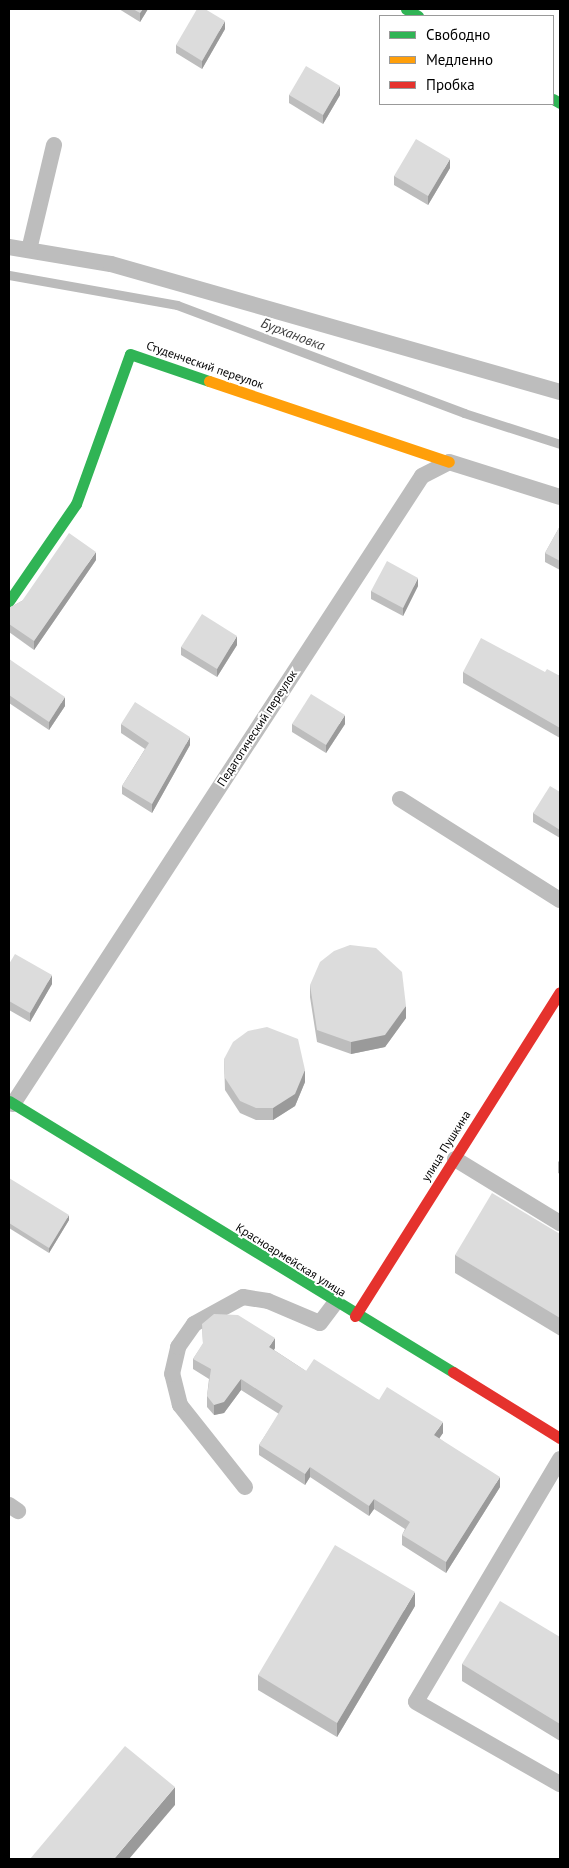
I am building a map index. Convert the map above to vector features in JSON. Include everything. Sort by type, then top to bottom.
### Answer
[{"type":"street","name":"Студенческий переулок","points":[[9,602],[76,504],[130,354],[449,462]]},
{"type":"street","name":"улица Пушкина","points":[[355,1316],[560,992]]},
{"type":"street","name":"Красноармейская улица","points":[[11,1102],[355,1316],[560,1438]]},
{"type":"lane","points":[[30,250],[54,145]]},
{"type":"lane","points":[[9,247],[111,264],[560,392]]},
{"type":"lane","points":[[449,462],[560,497]]},
{"type":"lane","name":"Педагогический переулок","points":[[11,1102],[422,476],[449,462]]},
{"type":"lane","points":[[400,799],[560,900]]},
{"type":"lane","points":[[455,1159],[560,1223]]},
{"type":"lane","points":[[244,1487],[180,1405],[172,1374],[178,1347],[194,1324],[243,1296],[268,1301],[320,1323],[335,1303]]},
{"type":"lane","points":[[560,1460],[416,1702],[560,1784]]},
{"type":"building","points":[[133,9],[143,9],[140,13]]},
{"type":"building","points":[[197,9],[205,9],[225,21],[202,61],[176,45]]},
{"type":"building","points":[[306,66],[340,86],[323,115],[289,95]]},
{"type":"building","points":[[416,139],[450,159],[428,196],[394,176]]},
{"type":"building","points":[[560,526],[560,561],[545,553]]},
{"type":"building","points":[[69,533],[96,552],[34,641],[9,624],[9,608],[22,601]]},
{"type":"building","points":[[387,561],[418,578],[403,608],[371,591]]},
{"type":"building","points":[[202,614],[237,636],[217,669],[181,647]]},
{"type":"building","points":[[481,638],[545,672],[547,669],[560,676],[560,728],[463,672]]},
{"type":"building","points":[[9,659],[65,697],[49,722],[9,695]]},
{"type":"building","points":[[311,694],[345,715],[326,745],[292,724]]},
{"type":"building","points":[[135,702],[190,737],[152,804],[122,786],[149,743],[121,724]]},
{"type":"building","points":[[550,786],[560,792],[560,830],[533,813]]},
{"type":"building","points":[[350,945],[376,948],[402,972],[406,1006],[385,1035],[351,1042],[317,1030],[310,985],[320,962],[334,951]]},
{"type":"building","points":[[15,954],[52,975],[30,1013],[9,1001],[9,964]]},
{"type":"building","points":[[267,1027],[298,1039],[305,1070],[295,1094],[273,1108],[256,1108],[240,1101],[225,1078],[224,1059],[233,1042],[248,1031]]},
{"type":"building","points":[[9,1178],[69,1215],[49,1248],[9,1223]]},
{"type":"building","points":[[492,1193],[560,1234],[560,1318],[455,1255]]},
{"type":"building","points":[[214,1314],[238,1315],[275,1338],[269,1347],[306,1371],[314,1359],[379,1400],[387,1387],[443,1422],[434,1435],[500,1477],[446,1562],[402,1535],[410,1522],[374,1499],[369,1506],[310,1467],[305,1474],[259,1445],[283,1406],[241,1379],[224,1402],[214,1405],[207,1396],[211,1369],[193,1359],[203,1343],[202,1324]]},
{"type":"building","points":[[335,1545],[415,1592],[337,1723],[258,1675]]},
{"type":"building","points":[[500,1601],[560,1637],[560,1724],[462,1664]]},
{"type":"building","points":[[125,1746],[175,1787],[114,1859],[30,1859]]},
{"type":"waterway","name":"Бурхановка","points":[[9,275],[177,305],[464,413],[560,444]]},
{"type":"traffic: fast","points":[[406,9],[416,15]]},
{"type":"traffic: fast","points":[[554,100],[560,103]]},
{"type":"traffic: fast","points":[[9,601],[76,504],[130,354],[209,381]]},
{"type":"traffic: fast","points":[[9,1101],[453,1372]]},
{"type":"traffic: slow","points":[[209,381],[449,462]]},
{"type":"traffic: jam","points":[[355,1316],[560,992]]},
{"type":"traffic: jam","points":[[453,1372],[560,1438]]}]
